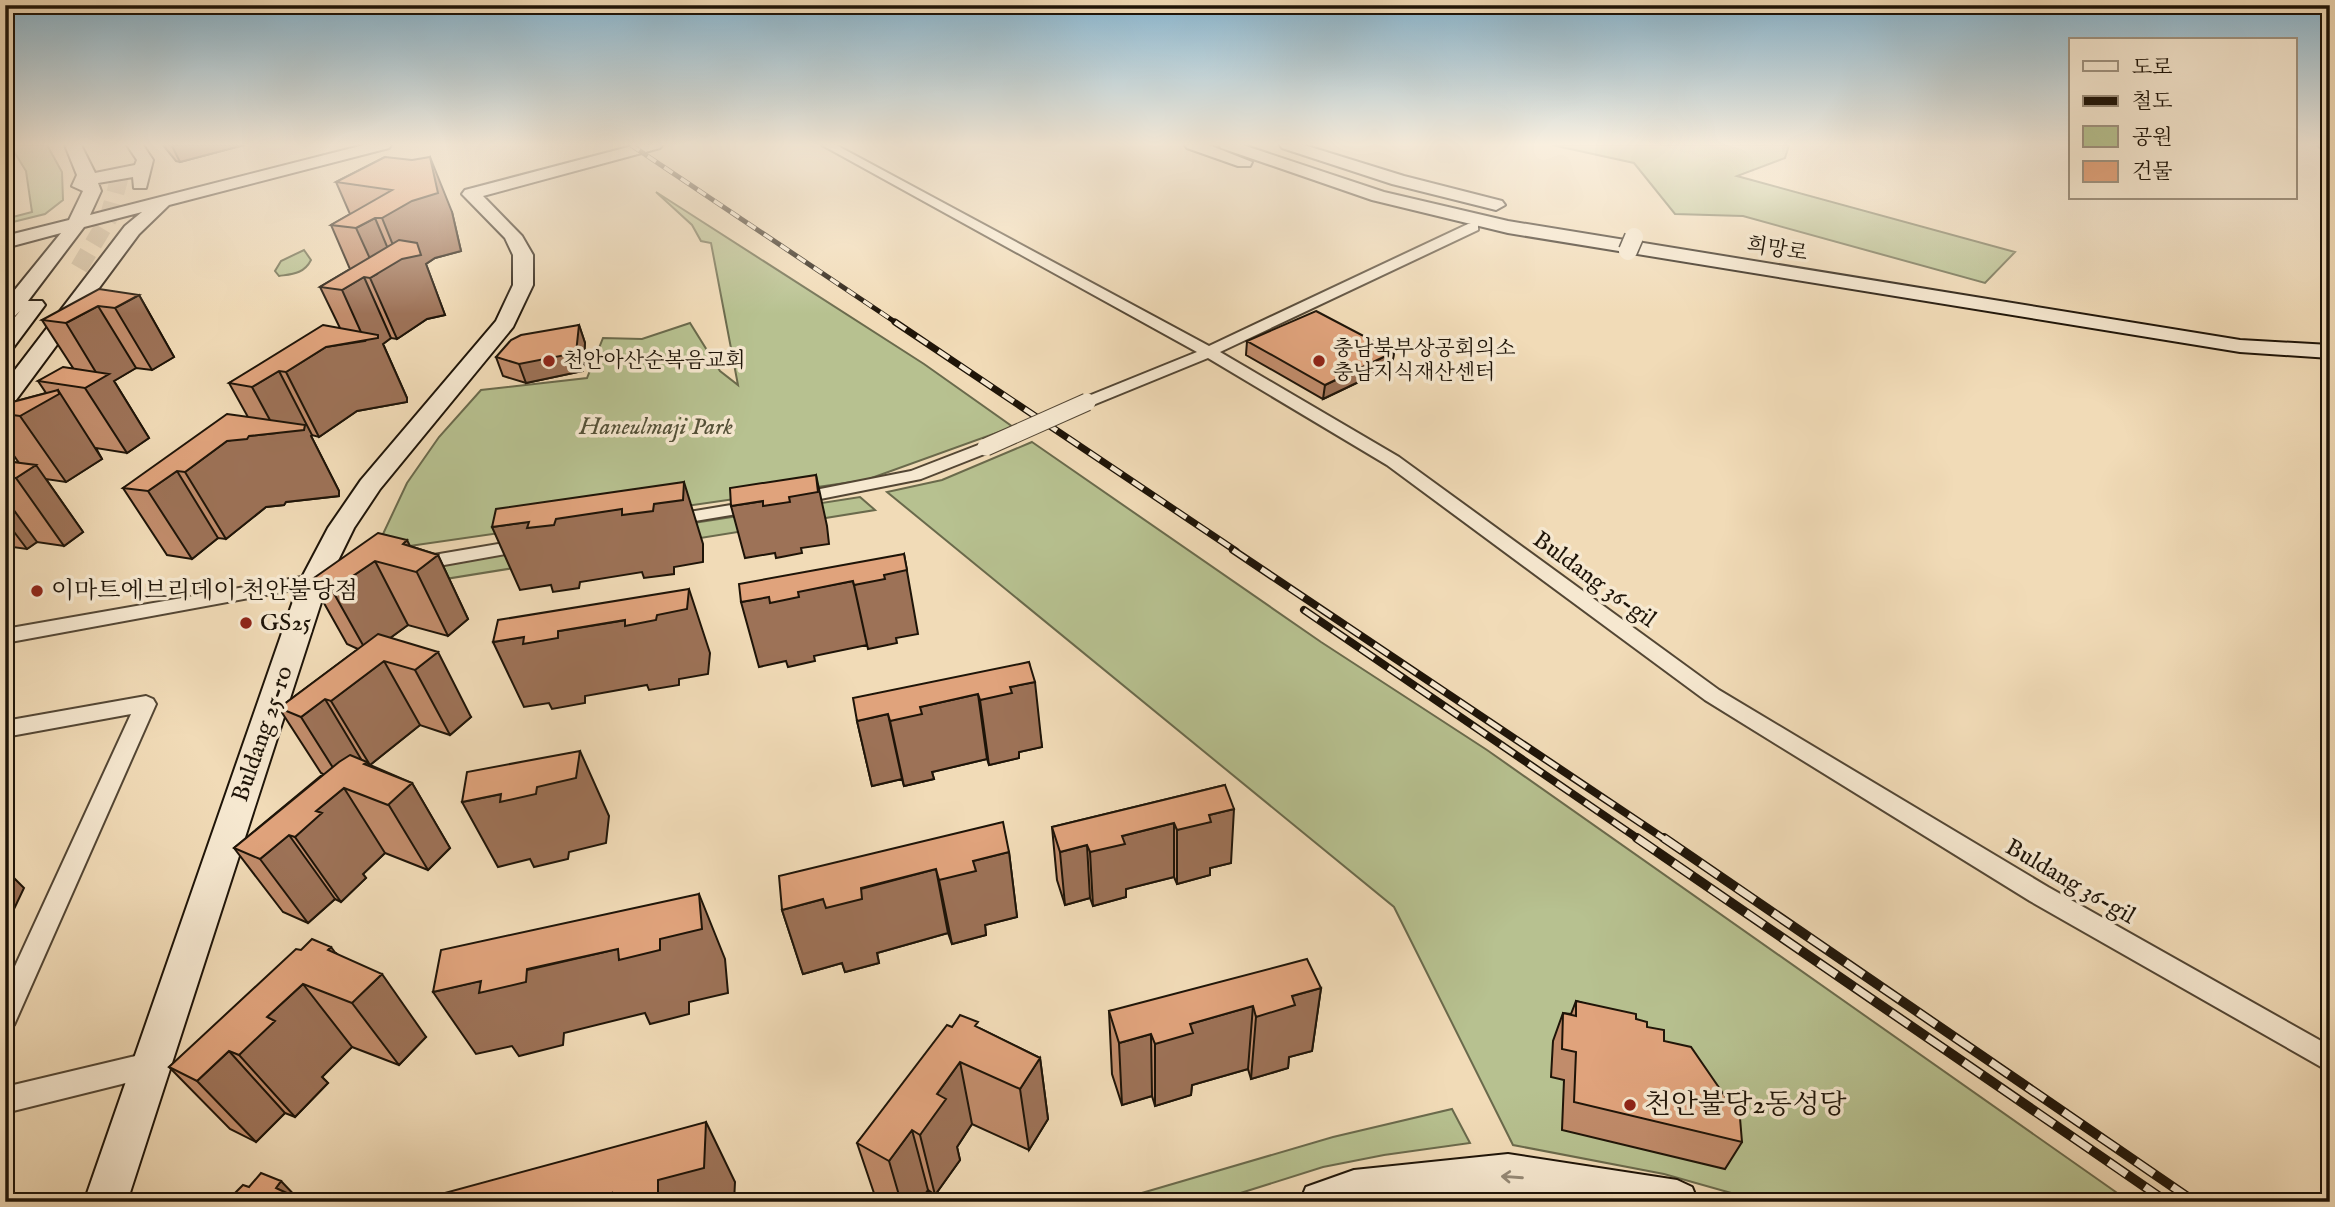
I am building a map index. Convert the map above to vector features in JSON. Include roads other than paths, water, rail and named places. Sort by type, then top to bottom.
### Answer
[{"type":"main road","points":[[5,232],[73,205],[76,201]]},
{"type":"main road","points":[[5,316],[36,280],[81,218],[88,201]]},
{"type":"main road","points":[[36,280],[80,265],[106,250],[131,201]]},
{"type":"main road","points":[[129,207],[147,201]]},
{"type":"main road","points":[[5,232],[160,201]]},
{"type":"main road","points":[[5,343],[80,265],[143,218],[176,201]]},
{"type":"main road","name":"Buldang 25-ro","points":[[105,1202],[148,1066],[327,579],[341,528],[370,485],[506,323],[523,285],[523,256],[513,236],[478,201]]},
{"type":"main road","points":[[1367,201],[1473,227],[1617,254],[1631,244],[1625,229],[1484,201]]},
{"type":"main road","name":"희망로","points":[[1400,201],[1508,227],[2239,346],[2330,352]]},
{"type":"main road","points":[[1444,201],[1519,219],[1682,248],[2235,336],[2330,340]]},
{"type":"main road","points":[[5,242],[81,218]]},
{"type":"main road","points":[[5,256],[21,257],[31,263],[36,280]]},
{"type":"main road","points":[[5,368],[80,265]]},
{"type":"main road","points":[[5,399],[80,265]]},
{"type":"main road","points":[[1321,1202],[1354,1191],[1508,1175],[1677,1202]]},
{"type":"street","name":"Buldang 36-gil","points":[[932,201],[1209,352],[1393,461],[1712,695],[2039,894],[2330,1060]]},
{"type":"street","points":[[652,523],[868,487],[915,475],[1209,352],[1473,227]]},
{"type":"street","points":[[395,567],[544,542]]},
{"type":"street","points":[[5,636],[327,579]]},
{"type":"street","points":[[5,729],[146,704],[5,1017]]},
{"type":"street","points":[[5,1100],[148,1066]]},
{"type":"tunnel","points":[[79,268],[108,219],[113,201]]},
{"type":"railway","points":[[715,201],[898,324]]},
{"type":"railway","points":[[895,322],[1236,551]]},
{"type":"railway","points":[[1233,550],[1666,840]]},
{"type":"railway","points":[[1304,610],[1640,840]]},
{"type":"railway","points":[[1637,838],[2167,1202]]},
{"type":"railway","points":[[1664,838],[2195,1202]]},
{"type":"place","name":"천안아산순복음교회","points":[[549,361]]},
{"type":"place","name":"충남북부상공회의소 충남지식재산센터","points":[[1319,361]]},
{"type":"place","name":"이마트에브리데이 천안불당점","points":[[37,591]]},
{"type":"place","name":"GS25","points":[[246,623]]},
{"type":"place","name":"천안불당2동성당","points":[[1630,1105]]},
{"type":"park label","name":"Haneulmaji Park","points":[[656,427]]}]
